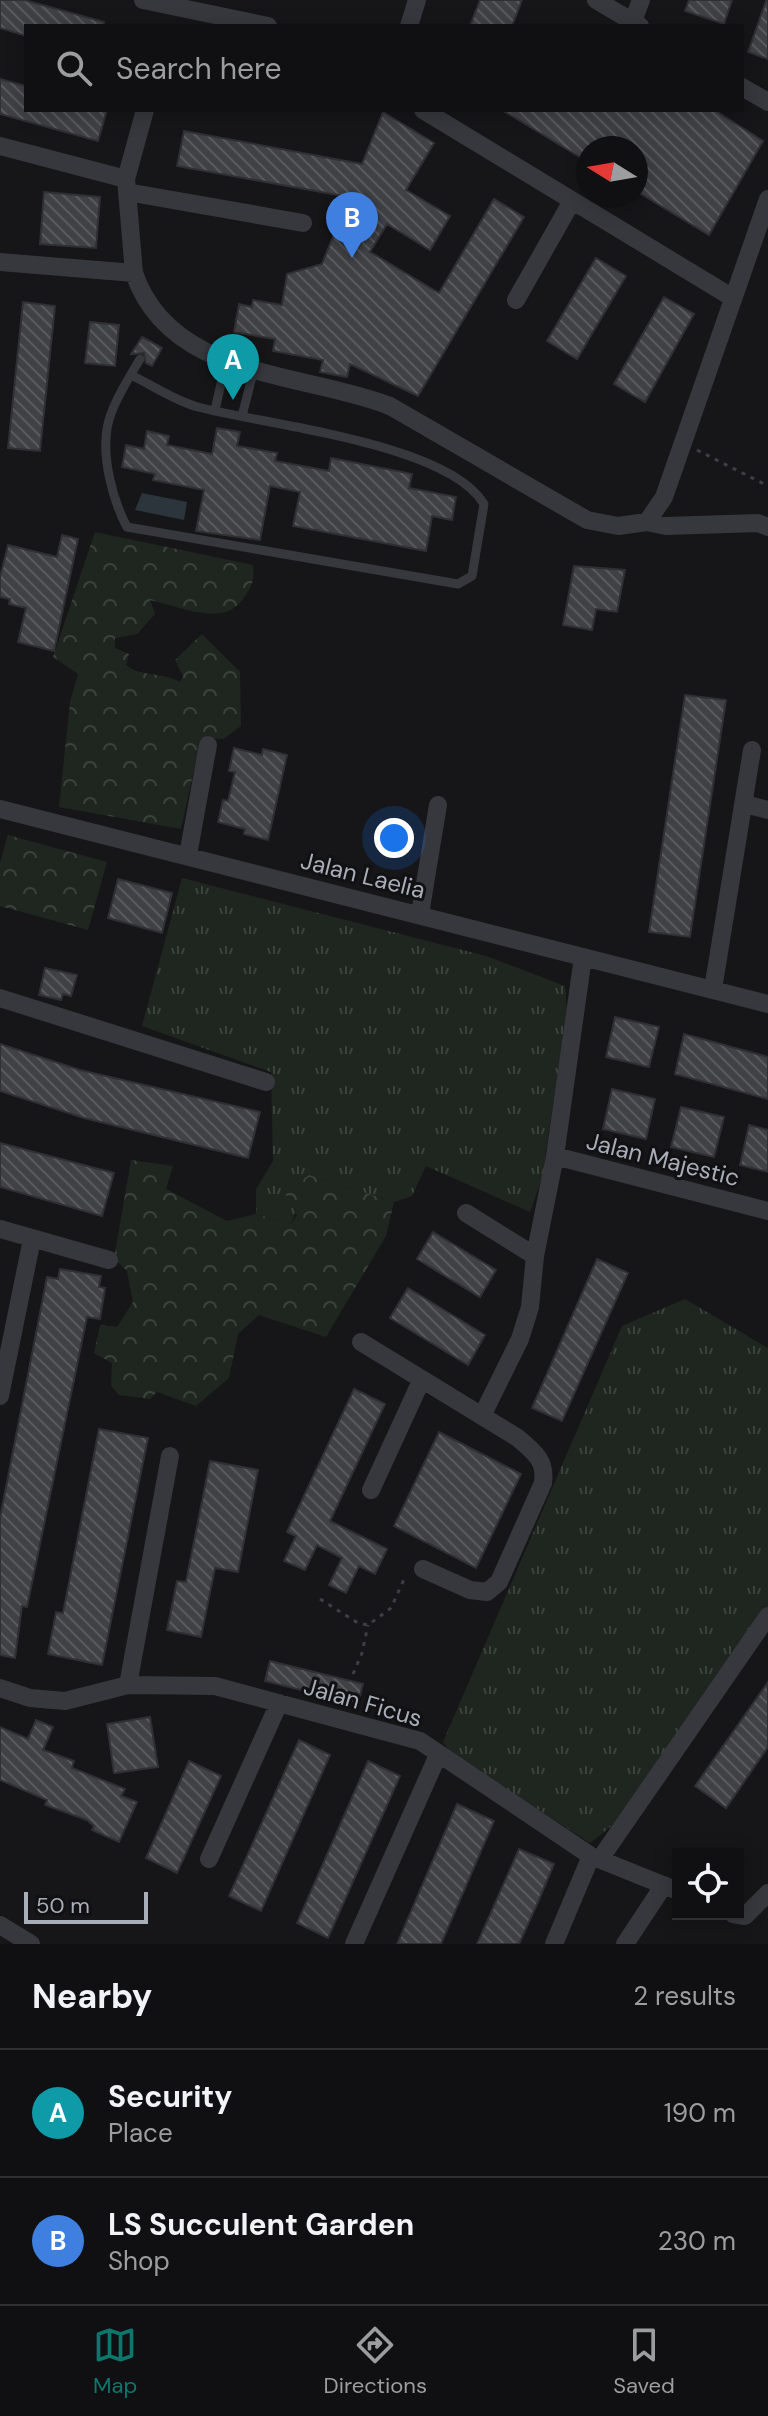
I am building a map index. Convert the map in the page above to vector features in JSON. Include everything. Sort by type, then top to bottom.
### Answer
[{"type":"street","points":[[143,0],[183,12],[256,24]]},
{"type":"street","points":[[410,24],[417,0]]},
{"type":"street","points":[[596,0],[637,24],[641,0]]},
{"type":"street","points":[[744,88],[768,102]]},
{"type":"street","points":[[144,112],[126,186],[134,273],[141,291],[154,310],[200,351],[226,362],[358,394],[390,406],[587,520],[618,526],[647,522],[666,526],[758,523],[768,527]]},
{"type":"street","points":[[426,112],[733,298]]},
{"type":"street","points":[[0,146],[126,186],[303,223]]},
{"type":"street","points":[[647,522],[664,497],[768,199]]},
{"type":"street","points":[[516,300],[572,201]]},
{"type":"street","points":[[0,262],[134,273]]},
{"type":"street","points":[[188,855],[208,745]]},
{"type":"street","points":[[713,989],[752,750]]},
{"type":"street","points":[[745,804],[768,810]]},
{"type":"street","points":[[420,914],[438,805]]},
{"type":"street","name":"Jalan Laelia","points":[[0,809],[768,1004]]},
{"type":"street","name":"Jalan Majestic","points":[[583,957],[555,1156],[768,1211]]},
{"type":"street","points":[[0,998],[266,1082]]},
{"type":"street","points":[[482,1416],[520,1339],[530,1307],[535,1256],[555,1156]]},
{"type":"street","points":[[466,1213],[535,1256]]},
{"type":"street","points":[[0,1229],[109,1260]]},
{"type":"street","points":[[0,1396],[32,1239]]},
{"type":"street","points":[[361,1342],[482,1416],[539,1457],[545,1469],[543,1483],[499,1582],[487,1592],[470,1590],[423,1569]]},
{"type":"street","points":[[371,1490],[421,1381]]},
{"type":"street","points":[[128,1685],[170,1456]]},
{"type":"street","points":[[554,1944],[595,1858],[768,1616]]},
{"type":"street","name":"Jalan Ficus","points":[[0,1688],[30,1698],[65,1701],[128,1685],[215,1686],[420,1741],[595,1858],[671,1888]]},
{"type":"street","points":[[209,1859],[279,1703]]},
{"type":"street","points":[[354,1944],[438,1755]]},
{"type":"street","points":[[625,1944],[671,1888]]},
{"type":"street","points":[[744,1916],[768,1893]]},
{"type":"street","points":[[4,1934],[31,1944]]},
{"type":"lane","points":[[131,375],[194,406],[397,449],[475,489],[484,504],[472,576],[458,584],[127,527],[112,500],[107,428],[131,375],[140,359]]},
{"type":"lane","points":[[215,410],[226,362]]},
{"type":"lane","points":[[242,416],[254,369]]},
{"type":"path","points":[[683,443],[768,486]]},
{"type":"path","points":[[353,1674],[362,1653],[368,1625],[391,1608],[407,1572],[415,1567],[423,1569]]},
{"type":"path","points":[[320,1599],[358,1623],[368,1625]]},
{"type":"green space","points":[[95,532],[253,565],[251,586],[234,608],[212,614],[200,613],[150,600],[155,614],[137,634],[115,638],[115,648],[129,654],[126,665],[180,682],[183,676],[175,660],[202,634],[240,672],[241,726],[223,739],[201,738],[181,829],[59,807],[70,702],[78,674],[53,657]]},
{"type":"green space","points":[[8,835],[107,862],[88,930],[0,906],[0,863]]},
{"type":"green space","points":[[182,878],[486,956],[565,986],[567,1011],[542,1178],[530,1212],[426,1166],[412,1196],[394,1202],[309,1175],[291,1224],[256,1214],[256,1189],[273,1161],[271,1072],[142,1026]]},
{"type":"green space","points":[[131,1160],[173,1166],[166,1189],[227,1221],[256,1214],[291,1224],[297,1215],[285,1193],[309,1175],[394,1202],[386,1236],[326,1337],[259,1315],[238,1334],[229,1378],[196,1406],[157,1392],[150,1399],[119,1395],[111,1386],[112,1363],[94,1353],[100,1325],[117,1327],[133,1302],[127,1271],[114,1259]]},
{"type":"green space","points":[[685,1299],[768,1348],[768,1606],[613,1825],[590,1843],[452,1754],[443,1742],[622,1326]]},
{"type":"shaded area","points":[[142,493],[187,502],[184,520],[135,510]]},
{"type":"building","points":[[0,0],[24,0],[104,22],[24,24],[24,35],[0,28]]},
{"type":"building","points":[[480,0],[522,0],[513,24],[471,24]]},
{"type":"building","points":[[689,0],[732,0],[724,24],[685,11]]},
{"type":"building","points":[[768,1],[768,59],[748,52]]},
{"type":"building","points":[[0,79],[24,85],[24,112],[106,112],[98,141],[0,114]]},
{"type":"building","points":[[383,112],[434,143],[406,190],[450,216],[430,250],[387,224],[370,252],[439,293],[494,199],[524,217],[418,396],[350,364],[347,377],[320,372],[323,360],[273,351],[275,339],[234,332],[239,304],[252,307],[253,300],[282,305],[287,274],[322,264],[349,197],[177,166],[184,131],[362,164]]},
{"type":"building","points":[[505,112],[717,112],[763,141],[709,235],[648,198],[648,136],[576,136],[576,155]]},
{"type":"building","points":[[44,192],[100,197],[96,248],[40,244]]},
{"type":"building","points":[[596,258],[626,276],[577,359],[547,341]]},
{"type":"building","points":[[664,297],[694,314],[645,402],[614,384]]},
{"type":"building","points":[[23,302],[55,306],[40,451],[8,448]]},
{"type":"building","points":[[90,322],[119,325],[115,366],[85,363]]},
{"type":"building","points":[[142,337],[162,348],[152,366],[146,363],[144,353],[131,354]]},
{"type":"building","points":[[217,428],[240,432],[237,446],[277,453],[275,461],[329,471],[331,458],[412,474],[409,488],[456,497],[452,520],[432,516],[426,551],[293,526],[300,492],[270,486],[260,540],[196,531],[204,490],[153,480],[155,474],[122,467],[126,445],[144,449],[147,431],[169,436],[167,445],[212,454]]},
{"type":"building","points":[[62,535],[78,539],[54,651],[18,642],[26,608],[9,604],[10,599],[0,597],[0,577],[8,545],[57,557]]},
{"type":"building","points":[[574,566],[625,570],[617,612],[596,609],[592,630],[563,625]]},
{"type":"building","points":[[685,695],[726,700],[690,937],[649,932]]},
{"type":"building","points":[[234,748],[262,755],[263,749],[287,755],[268,840],[244,834],[245,829],[218,822],[223,800],[228,801],[235,772],[229,771]]},
{"type":"building","points":[[118,879],[172,893],[162,933],[108,918]]},
{"type":"building","points":[[45,968],[77,975],[71,996],[63,994],[61,1000],[39,995]]},
{"type":"building","points":[[615,1017],[659,1027],[649,1067],[606,1057]]},
{"type":"building","points":[[684,1034],[768,1057],[768,1099],[675,1074]]},
{"type":"building","points":[[0,1044],[80,1070],[260,1112],[248,1158],[84,1118],[0,1091]]},
{"type":"building","points":[[612,1089],[655,1099],[646,1139],[603,1129]]},
{"type":"building","points":[[681,1107],[724,1117],[714,1157],[671,1147]]},
{"type":"building","points":[[749,1125],[768,1130],[768,1172],[740,1165]]},
{"type":"building","points":[[0,1143],[114,1173],[102,1216],[0,1187]]},
{"type":"building","points":[[433,1232],[496,1270],[480,1297],[417,1259]]},
{"type":"building","points":[[597,1259],[628,1273],[562,1421],[532,1408]]},
{"type":"building","points":[[60,1269],[101,1276],[99,1287],[105,1288],[100,1319],[87,1317],[27,1607],[22,1606],[15,1658],[0,1655],[0,1518],[47,1277],[58,1279]]},
{"type":"building","points":[[408,1288],[485,1335],[468,1365],[390,1318]]},
{"type":"building","points":[[354,1389],[385,1404],[330,1521],[387,1549],[375,1574],[359,1566],[346,1593],[329,1585],[342,1558],[317,1545],[305,1570],[284,1561],[296,1536],[287,1532]]},
{"type":"building","points":[[99,1429],[148,1438],[102,1665],[48,1654],[56,1612],[63,1613]]},
{"type":"building","points":[[439,1432],[521,1474],[476,1568],[394,1526]]},
{"type":"building","points":[[210,1461],[258,1470],[238,1572],[215,1568],[201,1637],[167,1630],[177,1581],[186,1582]]},
{"type":"building","points":[[270,1661],[363,1684],[358,1704],[265,1681]]},
{"type":"building","points":[[768,1682],[768,1747],[726,1808],[695,1786]]},
{"type":"building","points":[[150,1717],[158,1767],[114,1773],[107,1724]]},
{"type":"building","points":[[36,1720],[53,1727],[43,1750],[74,1761],[72,1768],[125,1789],[121,1796],[137,1802],[119,1842],[92,1830],[94,1826],[87,1820],[45,1805],[47,1800],[0,1780],[0,1727],[28,1739]]},
{"type":"building","points":[[299,1740],[330,1755],[261,1911],[229,1896]]},
{"type":"building","points":[[189,1761],[221,1776],[177,1873],[146,1858]]},
{"type":"building","points":[[368,1761],[400,1776],[328,1938],[297,1923]]},
{"type":"building","points":[[457,1804],[494,1821],[441,1944],[397,1944]]},
{"type":"building","points":[[519,1849],[554,1864],[538,1902],[519,1944],[477,1944]]},
{"type":"place","name":"LS Succulent Garden","points":[[352,258]]},
{"type":"place","name":"Security","points":[[233,400]]}]
